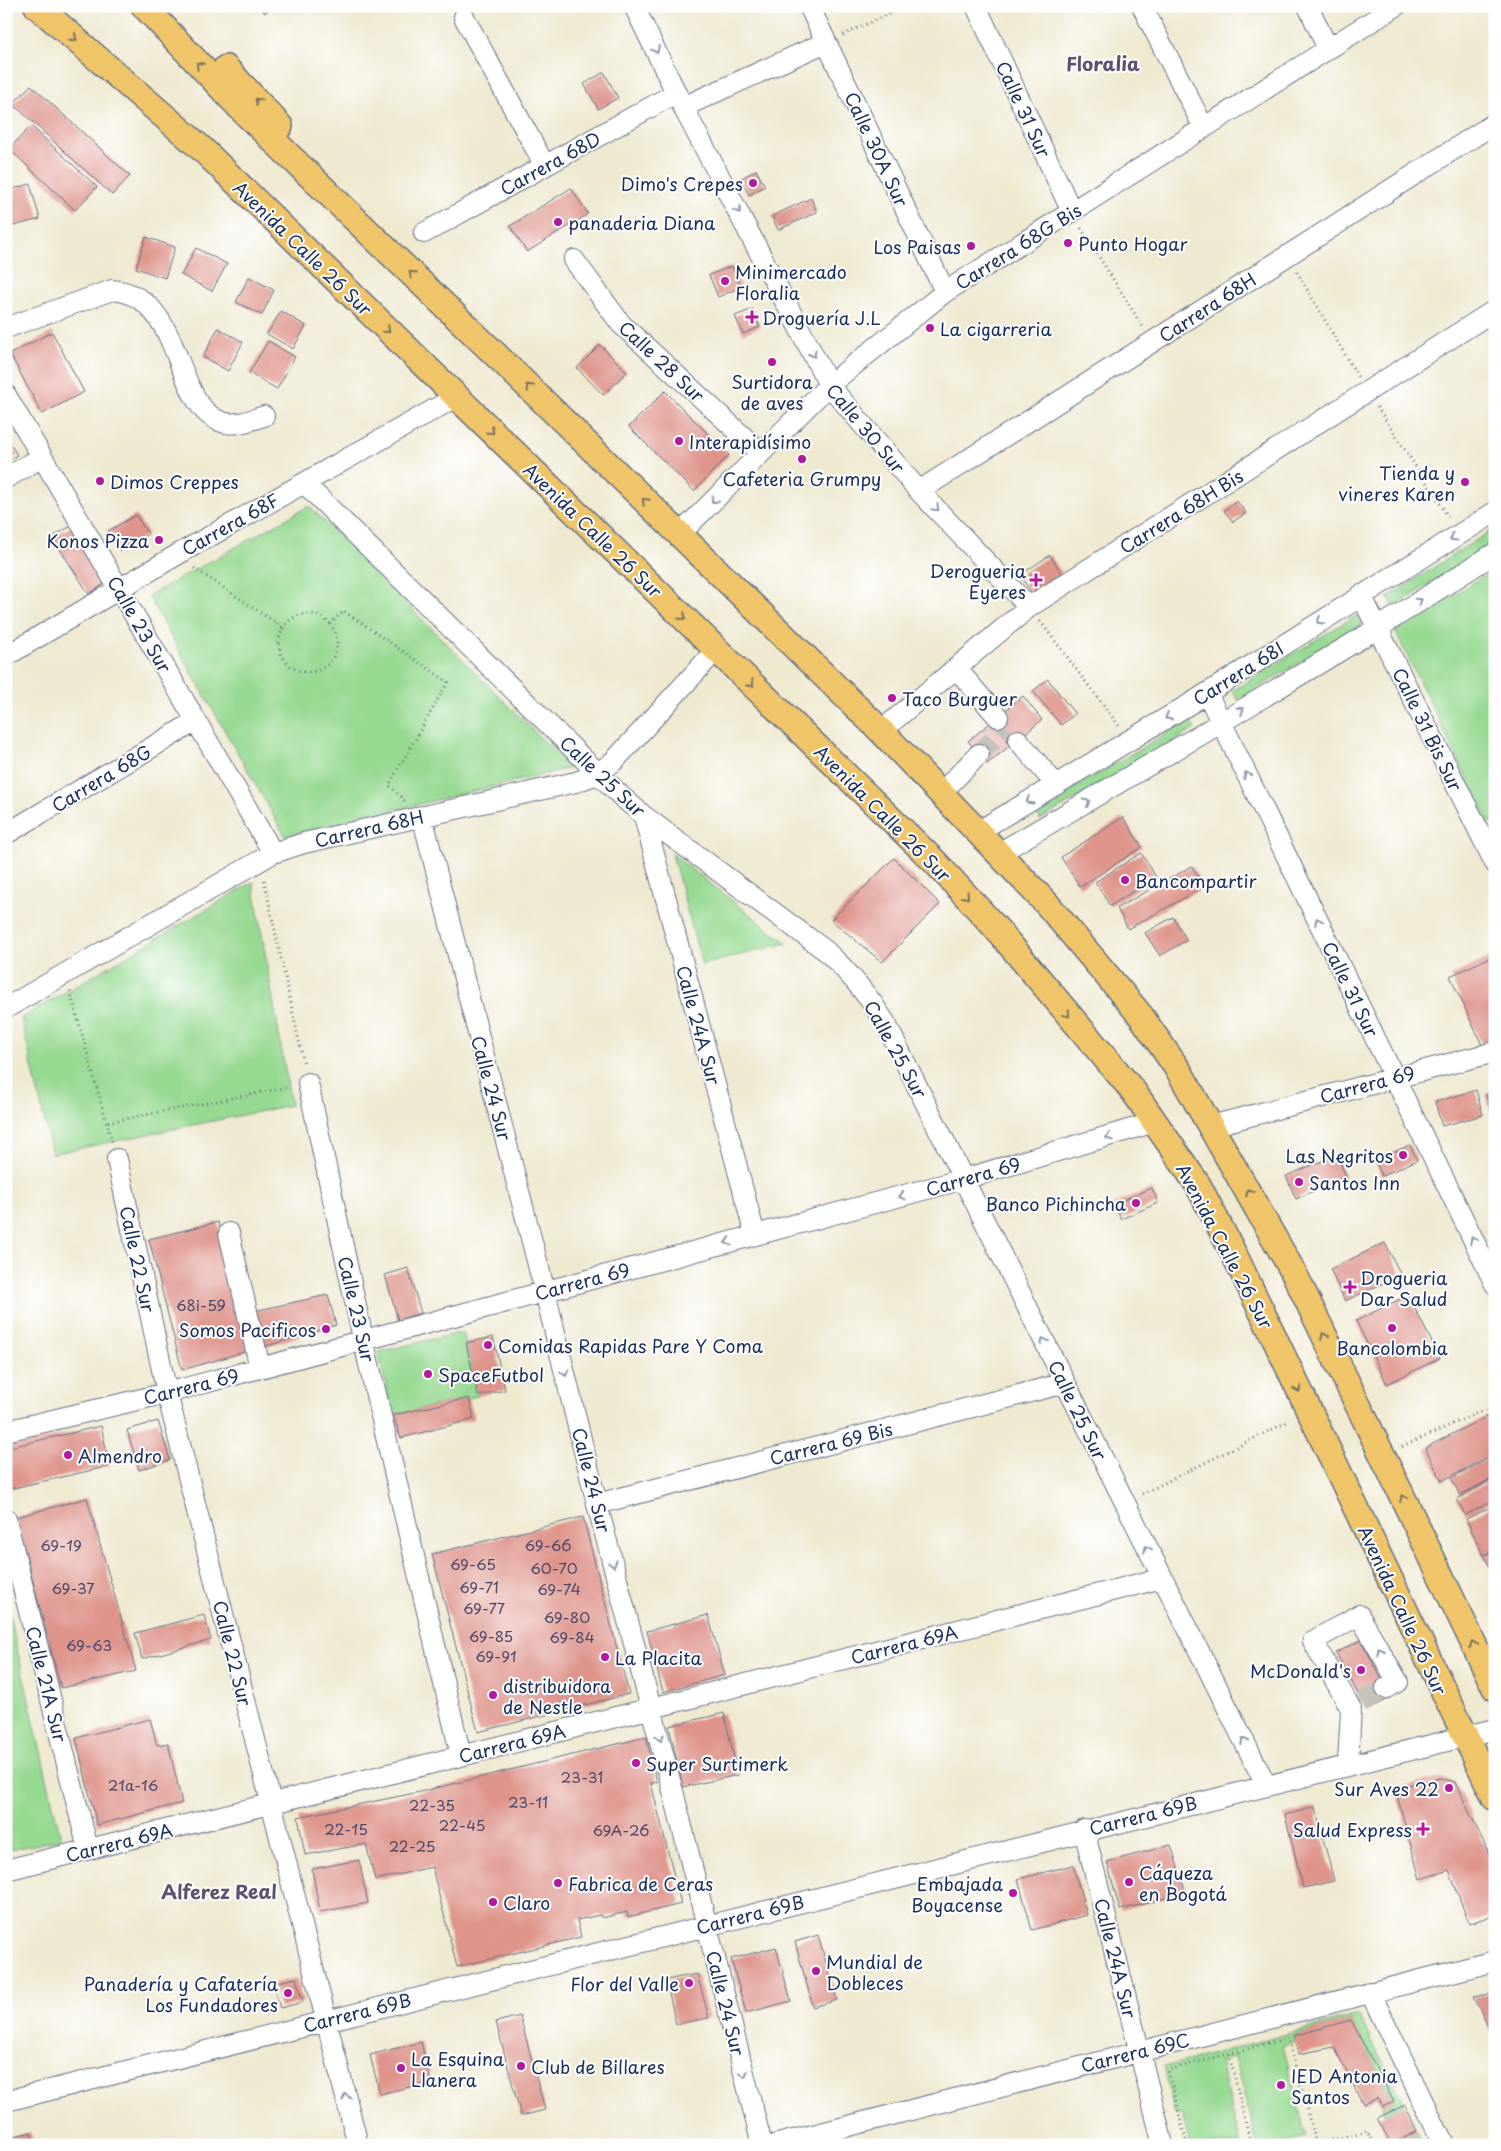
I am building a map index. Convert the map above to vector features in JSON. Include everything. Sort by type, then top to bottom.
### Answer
[{"type":"main road","name":"Avenida Calle 26 Sur","points":[[37,6],[202,150],[935,862],[1018,955],[1134,1092],[1198,1185],[1235,1256],[1495,1798]]},
{"type":"main road","points":[[144,6],[244,113],[881,731],[1047,904],[1141,1016],[1179,1071],[1295,1275],[1495,1688]]},
{"type":"main road","points":[[168,6],[271,115],[381,244]]},
{"type":"street","name":"Calle 30 Sur","points":[[634,6],[680,100],[829,384],[919,491],[1029,607]]},
{"type":"street","name":"Calle 30A Sur","points":[[809,6],[945,292]]},
{"type":"street","name":"Calle 31 Sur","points":[[976,6],[1072,212]]},
{"type":"street","points":[[1142,6],[1204,128]]},
{"type":"street","points":[[1308,6],[1328,49]]},
{"type":"street","name":"Carrera 68G Bis","points":[[679,535],[829,384],[945,292],[1396,6]]},
{"type":"street","points":[[464,18],[545,166]]},
{"type":"street","name":"Carrera 68D","points":[[424,233],[545,166],[680,100],[826,42]]},
{"type":"street","name":"Carrera 68H","points":[[919,491],[1495,123]]},
{"type":"street","name":"Calle 28 Sur","points":[[574,260],[621,324],[761,453]]},
{"type":"street","points":[[6,328],[112,290],[125,291],[143,300],[156,315],[195,396],[207,414],[225,422],[241,423],[264,416]]},
{"type":"street","name":"Carrera 68H Bis","points":[[881,731],[1029,607],[1495,310]]},
{"type":"street","name":"Calle 23 Sur","points":[[6,395],[196,721],[266,857]]},
{"type":"street","name":"Carrera 68F","points":[[6,656],[175,556],[456,397]]},
{"type":"street","points":[[6,478],[42,457]]},
{"type":"street","name":"Calle 25 Sur","points":[[304,483],[597,774],[644,816],[826,951],[846,969],[868,996],[885,1022],[1266,1785]]},
{"type":"street","name":"Carrera 68I","points":[[979,832],[1207,693],[1495,512]]},
{"type":"street","name":"Carrera 68I","points":[[999,853],[1221,723],[1378,628],[1495,552]]},
{"type":"street","name":"Calle 31 Bis Sur","points":[[1361,595],[1488,836],[1495,863]]},
{"type":"street","name":"Carrera 68H","points":[[6,1008],[266,857],[304,843],[576,782],[597,774],[614,761],[716,650]]},
{"type":"street","points":[[956,668],[998,717]]},
{"type":"street","name":"Calle 31 Sur","points":[[1207,693],[1493,1277]]},
{"type":"street","name":"Carrera 68G","points":[[6,834],[196,721]]},
{"type":"street","points":[[1018,740],[1056,785]]},
{"type":"street","points":[[941,793],[979,754]]},
{"type":"street","name":"Calle 24 Sur","points":[[422,816],[545,1292],[597,1504],[652,1708],[762,2145]]},
{"type":"street","name":"Calle 24A Sur","points":[[644,816],[755,1235]]},
{"type":"street","name":"Carrera 69","points":[[1211,1126],[1495,1052]]},
{"type":"street","name":"Calle 23 Sur","points":[[308,1083],[363,1339],[462,1756]]},
{"type":"street","name":"Carrera 69","points":[[6,1431],[88,1403],[167,1392],[964,1180],[1155,1122]]},
{"type":"street","name":"Calle 22 Sur","points":[[117,1159],[167,1392],[358,2145]]},
{"type":"street","points":[[229,1233],[260,1368]]},
{"type":"street","name":"Carrera 69 Bis","points":[[597,1504],[1065,1383]]},
{"type":"street","name":"Calle 21A Sur","points":[[6,1520],[88,1849]]},
{"type":"street","name":"Carrera 69A","points":[[6,1870],[1162,1578]]},
{"type":"street","points":[[1348,1764],[1357,1706],[1313,1642],[1359,1615],[1398,1682],[1386,1688]]},
{"type":"street","name":"Carrera 69B","points":[[6,2101],[707,1924],[1495,1729]]},
{"type":"street","name":"Calle 24A Sur","points":[[1084,1830],[1163,2145]]},
{"type":"street","name":"Carrera 69C","points":[[774,2145],[1495,1960]]},
{"type":"street","points":[[1370,1992],[1444,2145]]},
{"type":"path","points":[[826,42],[906,6]]},
{"type":"path","points":[[1072,212],[1152,342]]},
{"type":"path","points":[[175,556],[282,627]]},
{"type":"path","points":[[1029,607],[1122,730]]},
{"type":"path","points":[[330,624],[344,611],[448,682],[388,786],[422,816]]},
{"type":"path","points":[[305,614],[321,617],[330,624],[338,642],[336,652],[330,664],[322,670],[312,673],[302,672],[288,665],[278,648],[278,637],[282,627],[295,616],[305,614]]},
{"type":"path","points":[[108,1122],[308,1083],[266,857]]},
{"type":"path","points":[[65,974],[117,1159]]},
{"type":"path","points":[[1402,1447],[1495,1404]]},
{"type":"path","points":[[1125,1503],[1289,1420]]},
{"type":"path","points":[[1187,2145],[1168,2070],[1288,2038],[1314,2144],[1368,2130],[1375,2145]]},
{"type":"path","points":[[1229,2054],[1251,2145]]},
{"type":"green space","points":[[309,506],[571,768],[285,836],[148,596]]},
{"type":"green space","points":[[1495,528],[1495,542],[1394,607],[1388,597]]},
{"type":"green space","points":[[1495,569],[1495,821],[1489,823],[1395,631]]},
{"type":"green space","points":[[1357,615],[1363,624],[1238,700],[1232,691]]},
{"type":"green space","points":[[1189,720],[1195,729],[1040,820],[1035,811]]},
{"type":"green space","points":[[672,854],[787,943],[702,965]]},
{"type":"green space","points":[[253,882],[291,1105],[52,1154],[21,1018]]},
{"type":"green space","name":"SpaceFutbol","points":[[463,1332],[478,1396],[393,1415],[378,1352]]},
{"type":"green space","points":[[6,1601],[61,1839],[6,1851]]},
{"type":"green space","points":[[1359,2015],[1404,2104],[1384,2114],[1382,2107],[1394,2101],[1351,2020],[1293,2036],[1295,2042],[1283,2045],[1306,2136],[1272,2145],[1257,2145],[1234,2057],[1220,2062],[1241,2145],[1190,2145],[1182,2115],[1175,2115],[1164,2067]]},
{"type":"green space","points":[[1417,2131],[1424,2145],[1364,2145],[1386,2134],[1391,2144]]},
{"type":"building","points":[[258,6],[272,6],[265,13]]},
{"type":"building","points":[[604,72],[618,98],[598,109],[584,84]]},
{"type":"building","points":[[31,85],[130,176],[112,195],[13,104]]},
{"type":"building","points":[[31,126],[97,187],[75,210],[9,149]]},
{"type":"building","name":"Dimo's Crepes","points":[[756,170],[765,186],[749,195],[740,179]]},
{"type":"building","points":[[30,184],[40,219],[6,228],[6,191]]},
{"type":"building","points":[[571,188],[588,214],[527,252],[510,226]]},
{"type":"building","points":[[811,198],[817,212],[778,230],[772,216]]},
{"type":"building","points":[[146,237],[175,247],[165,278],[136,268]]},
{"type":"building","points":[[196,248],[227,264],[212,291],[181,275]]},
{"type":"building","name":"Minimercado Floralia","points":[[732,266],[741,287],[718,297],[709,275]]},
{"type":"building","points":[[249,277],[274,290],[262,315],[236,302]]},
{"type":"building","points":[[753,309],[760,327],[743,334],[735,316]]},
{"type":"building","points":[[281,311],[306,326],[293,349],[267,334]]},
{"type":"building","points":[[218,328],[243,342],[228,371],[203,357]]},
{"type":"building","points":[[52,332],[84,392],[42,414],[10,354]]},
{"type":"building","points":[[268,341],[295,357],[277,389],[249,373]]},
{"type":"building","points":[[600,345],[627,372],[603,395],[577,368]]},
{"type":"building","name":"Interapidísimo","points":[[665,391],[729,455],[694,491],[629,427]]},
{"type":"building","points":[[6,437],[17,455],[6,462]]},
{"type":"building","points":[[1237,501],[1246,513],[1233,522],[1224,511]]},
{"type":"building","points":[[136,515],[148,534],[120,551],[108,531]]},
{"type":"building","points":[[73,525],[109,581],[89,594],[52,537]]},
{"type":"building","points":[[1050,555],[1062,573],[1032,593],[1020,575]]},
{"type":"building","points":[[1048,679],[1075,714],[1061,725],[1033,691]]},
{"type":"building","points":[[1023,696],[1042,720],[987,764],[968,741]]},
{"type":"building","points":[[1123,817],[1142,847],[1080,887],[1061,857]]},
{"type":"building","name":"Bancompartir","points":[[1141,853],[1156,877],[1110,906],[1095,882]]},
{"type":"building","points":[[894,858],[940,904],[882,962],[831,920]]},
{"type":"building","points":[[1192,866],[1204,887],[1128,929],[1117,908]]},
{"type":"building","name":"Bancompartir","points":[[1173,917],[1187,940],[1160,956],[1145,933]]},
{"type":"building","points":[[1495,955],[1495,1042],[1483,1047],[1450,976]]},
{"type":"building","points":[[1476,1090],[1483,1115],[1442,1126],[1435,1102]]},
{"type":"building","points":[[1495,1092],[1495,1124],[1494,1124],[1486,1094]]},
{"type":"building","points":[[1410,1145],[1417,1160],[1382,1176],[1375,1161]]},
{"type":"building","points":[[1337,1155],[1346,1177],[1296,1199],[1286,1176]]},
{"type":"building","name":"Banco Pichincha","points":[[1152,1188],[1158,1203],[1121,1219],[1114,1204]]},
{"type":"building","points":[[218,1222],[251,1350],[182,1370],[149,1239]]},
{"type":"building","points":[[1385,1243],[1401,1275],[1345,1301],[1330,1269]]},
{"type":"building","points":[[408,1268],[421,1313],[398,1320],[385,1275]]},
{"type":"building","points":[[328,1295],[336,1325],[264,1347],[254,1311]]},
{"type":"building","name":"Bancolombia","points":[[1408,1295],[1440,1358],[1387,1384],[1356,1321]]},
{"type":"building","points":[[493,1337],[505,1390],[478,1396],[466,1343]]},
{"type":"building","points":[[469,1398],[474,1419],[401,1438],[393,1415]]},
{"type":"building","points":[[1493,1413],[1495,1417],[1495,1453],[1442,1481],[1425,1448]]},
{"type":"building","points":[[158,1421],[170,1460],[139,1470],[127,1430]]},
{"type":"building","points":[[101,1426],[110,1466],[9,1489],[6,1478],[6,1448]]},
{"type":"building","points":[[1495,1455],[1495,1477],[1460,1495],[1451,1478]]},
{"type":"building","points":[[1495,1478],[1495,1500],[1465,1515],[1457,1499]]},
{"type":"building","points":[[87,1498],[136,1671],[61,1688],[16,1517]]},
{"type":"building","points":[[1495,1505],[1495,1550],[1483,1555],[1466,1519]]},
{"type":"building","points":[[583,1517],[629,1694],[478,1732],[432,1554]]},
{"type":"building","points":[[1495,1551],[1495,1570],[1492,1571],[1484,1556]]},
{"type":"building","points":[[204,1615],[211,1640],[142,1659],[135,1633]]},
{"type":"building","points":[[708,1615],[725,1675],[663,1692],[647,1631]]},
{"type":"building","name":"McDonald's","points":[[1361,1640],[1391,1697],[1367,1710],[1336,1653]]},
{"type":"building","points":[[724,1713],[738,1775],[683,1787],[669,1726]]},
{"type":"building","points":[[150,1719],[157,1745],[168,1743],[182,1803],[97,1825],[76,1738]]},
{"type":"building","points":[[646,1737],[657,1782],[651,1783],[681,1904],[628,1917],[627,1912],[602,1918],[600,1915],[577,1920],[581,1937],[457,1967],[432,1867],[375,1880],[366,1844],[305,1855],[298,1817],[415,1793]]},
{"type":"building","points":[[1441,1778],[1455,1782],[1495,1866],[1495,1914],[1469,1924],[1449,1870],[1420,1879],[1395,1788]]},
{"type":"building","points":[[1315,1807],[1334,1881],[1303,1888],[1285,1815]]},
{"type":"building","points":[[1171,1845],[1186,1893],[1120,1910],[1107,1862]]},
{"type":"building","points":[[359,1860],[368,1903],[320,1912],[312,1869]]},
{"type":"building","points":[[1073,1865],[1087,1915],[1032,1930],[1018,1879]]},
{"type":"building","name":"Mundial de Dobleces","points":[[818,1935],[837,2000],[813,2007],[795,1942]]},
{"type":"building","points":[[776,1947],[791,2001],[746,2013],[731,1959]]},
{"type":"building","points":[[697,1974],[709,2018],[676,2024],[666,1980]]},
{"type":"building","name":"Panadería y Cafatería Los Fundadores","points":[[296,1978],[303,2002],[280,2008],[273,1983]]},
{"type":"building","points":[[1495,1993],[1495,2038],[1473,1997]]},
{"type":"building","name":"Club de Billares","points":[[520,2016],[545,2110],[521,2116],[496,2022]]},
{"type":"building","points":[[1351,2020],[1394,2102],[1382,2107],[1377,2098],[1363,2104],[1334,2047],[1299,2054],[1293,2036]]},
{"type":"building","name":"La Esquina Llanera","points":[[421,2042],[431,2082],[380,2094],[370,2055]]},
{"type":"building","points":[[1405,2105],[1417,2131],[1391,2144],[1377,2118]]},
{"type":"building","points":[[31,2132],[34,2145],[6,2145],[6,2138]]},
{"type":"tunnel","points":[[979,754],[1007,727]]},
{"type":"tunnel","points":[[1362,1702],[1386,1688]]},
{"type":"place","name":"Dimo's Crepes","points":[[753,183]]},
{"type":"place","name":"panaderia Diana","points":[[558,222]]},
{"type":"place","name":"Punto Hogar","points":[[1068,243]]},
{"type":"place","name":"Los Paisas","points":[[971,246]]},
{"type":"place","name":"Minimercado Floralia","points":[[725,281]]},
{"type":"place","name":"Droguería J.L","points":[[752,317]]},
{"type":"place","name":"La cigarreria","points":[[930,328]]},
{"type":"place","name":"Surtidora de aves","points":[[772,362]]},
{"type":"place","name":"Interapidísimo","points":[[679,441]]},
{"type":"place","name":"Cafeteria Grumpy","points":[[802,459]]},
{"type":"place","name":"Dimos Creppes","points":[[100,481]]},
{"type":"place","name":"Tienda y vineres Karen","points":[[1465,482]]},
{"type":"place","name":"Konos Pizza","points":[[159,540]]},
{"type":"place","name":"Derogueria Eyeres","points":[[1036,580]]},
{"type":"place","name":"Taco Burguer","points":[[892,698]]},
{"type":"place","name":"Bancompartir","points":[[1125,880]]},
{"type":"place","name":"Las Negritos","points":[[1403,1155]]},
{"type":"place","name":"Santos Inn","points":[[1299,1182]]},
{"type":"place","name":"Banco Pichincha","points":[[1136,1203]]},
{"type":"place","name":"Drogueria Dar Salud","points":[[1350,1287]]},
{"type":"place","name":"Bancolombia","points":[[1392,1328]]},
{"type":"place","name":"Somos Pacificos","points":[[326,1329]]},
{"type":"place","name":"Comidas Rapidas Pare Y Coma","points":[[488,1345]]},
{"type":"place","name":"SpaceFutbol","points":[[428,1374]]},
{"type":"place","name":"Almendro","points":[[68,1455]]},
{"type":"place","name":"La Placita","points":[[605,1657]]},
{"type":"place","name":"McDonald's","points":[[1361,1670]]},
{"type":"place","name":"distribuidora de Nestle","points":[[493,1695]]},
{"type":"place","name":"Super Surtimerk","points":[[636,1763]]},
{"type":"place","name":"Sur Aves 22","points":[[1449,1788]]},
{"type":"place","name":"Salud Express","points":[[1423,1829]]},
{"type":"place","name":"Cáqueza en Bogotá","points":[[1129,1882]]},
{"type":"place","name":"Fabrica de Ceras","points":[[558,1883]]},
{"type":"place","name":"Embajada Boyacense","points":[[1013,1893]]},
{"type":"place","name":"Claro","points":[[493,1902]]},
{"type":"place","name":"Mundial de Dobleces","points":[[816,1971]]},
{"type":"place","name":"Flor del Valle","points":[[689,1983]]},
{"type":"place","name":"Panadería y Cafatería Los Fundadores","points":[[288,1993]]},
{"type":"place","name":"Club de Billares","points":[[521,2066]]},
{"type":"place","name":"La Esquina Llanera","points":[[401,2068]]},
{"type":"place","name":"IED Antonia Santos","points":[[1281,2085]]},
{"type":"district","name":"Floralia","points":[[1103,63]]},
{"type":"district","name":"Alferez Real","points":[[219,1891]]}]
